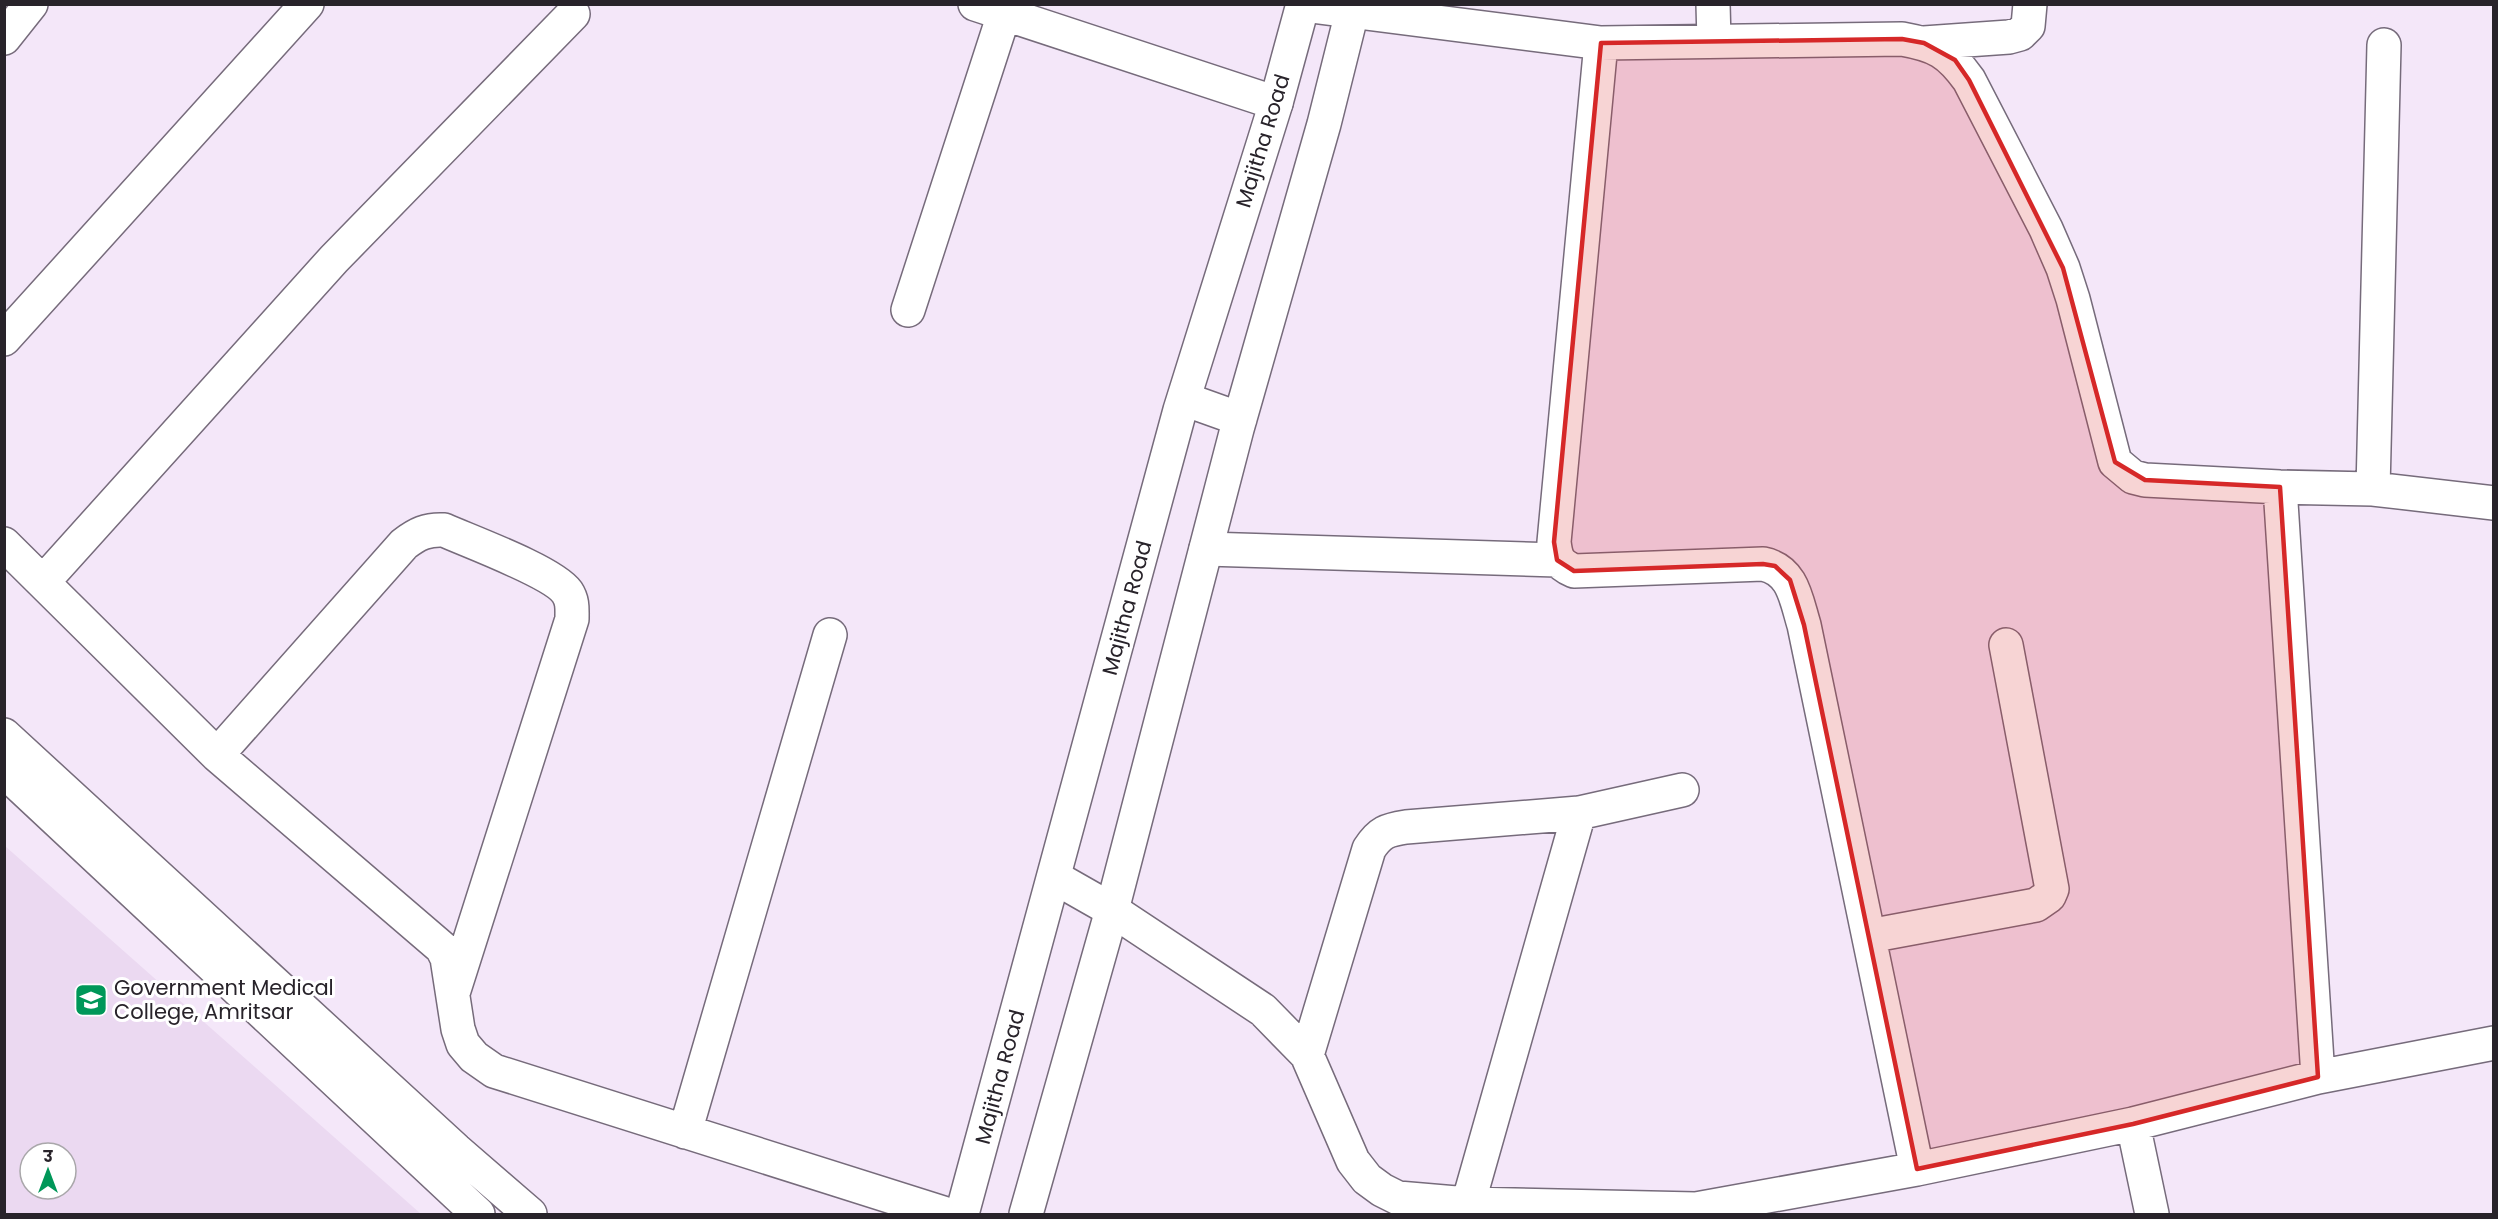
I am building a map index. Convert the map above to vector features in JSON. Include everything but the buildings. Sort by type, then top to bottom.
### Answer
[{"type":"street","points":[[4,38],[31,4]]},
{"type":"street","points":[[4,339],[307,4]]},
{"type":"street","points":[[1303,4],[1353,8],[1601,43],[1902,39],[1924,43],[1939,49],[1955,60],[1969,80],[2046,230],[2073,298],[2115,462],[2133,477],[2145,480],[2280,487],[2373,489],[2493,503]]},
{"type":"street","name":"Majitha Road","points":[[962,1215],[1184,399],[1276,103],[1303,4]]},
{"type":"street","points":[[1713,4],[1714,41]]},
{"type":"street","points":[[1924,43],[2009,37],[2020,34],[2028,26],[2030,4]]},
{"type":"street","points":[[1026,1215],[1112,910],[1240,419],[1324,124],[1353,8]]},
{"type":"street","points":[[908,310],[989,9],[1276,103]]},
{"type":"street","points":[[43,582],[334,259],[573,14]]},
{"type":"street","points":[[1601,43],[1554,542],[1557,560],[1562,566],[1574,571],[1763,564],[1774,566],[1790,580],[1804,625],[1917,1169]]},
{"type":"street","points":[[2373,489],[2384,45]]},
{"type":"street","points":[[1184,399],[1240,419]]},
{"type":"street","points":[[2280,487],[2318,1077]]},
{"type":"street","points":[[217,755],[404,544],[429,529],[444,530],[549,577],[566,591],[572,602],[572,619],[454,990]]},
{"type":"street","points":[[4,544],[217,755],[433,939],[447,958],[454,990],[458,1029],[463,1044],[474,1057],[494,1071],[946,1215]]},
{"type":"street","points":[[1206,549],[1557,560]]},
{"type":"street","points":[[685,1132],[830,635]]},
{"type":"street","points":[[1869,936],[2036,905],[2049,896],[2052,888],[2006,645]]},
{"type":"street","points":[[4,735],[456,1150],[530,1215]]},
{"type":"street","points":[[4,771],[478,1215]]},
{"type":"street","points":[[1307,1055],[1370,849],[1377,837],[1389,830],[1406,827],[1579,813],[1682,790]]},
{"type":"street","points":[[1468,1204],[1579,813]]},
{"type":"street","points":[[1054,877],[1112,910],[1263,1010],[1307,1055],[1353,1161],[1367,1179],[1398,1198],[1468,1204],[1696,1212],[2133,1124],[2318,1077],[2493,1043]]},
{"type":"street","points":[[2133,1124],[2152,1215]]},
{"type":"highlighted area","points":[[1902,39],[1924,43],[1955,60],[1969,80],[2063,268],[2115,462],[2145,480],[2280,487],[2318,1077],[2133,1124],[1917,1169],[1804,625],[1790,580],[1775,566],[1763,564],[1574,571],[1557,560],[1554,542],[1601,43]]},
{"type":"shaded area","name":"Government Medical College, Amritsar","points":[[5,846],[421,1214],[5,1214]]},
{"type":"place","name":"Government Medical College, Amritsar","points":[[91,1000]]}]
